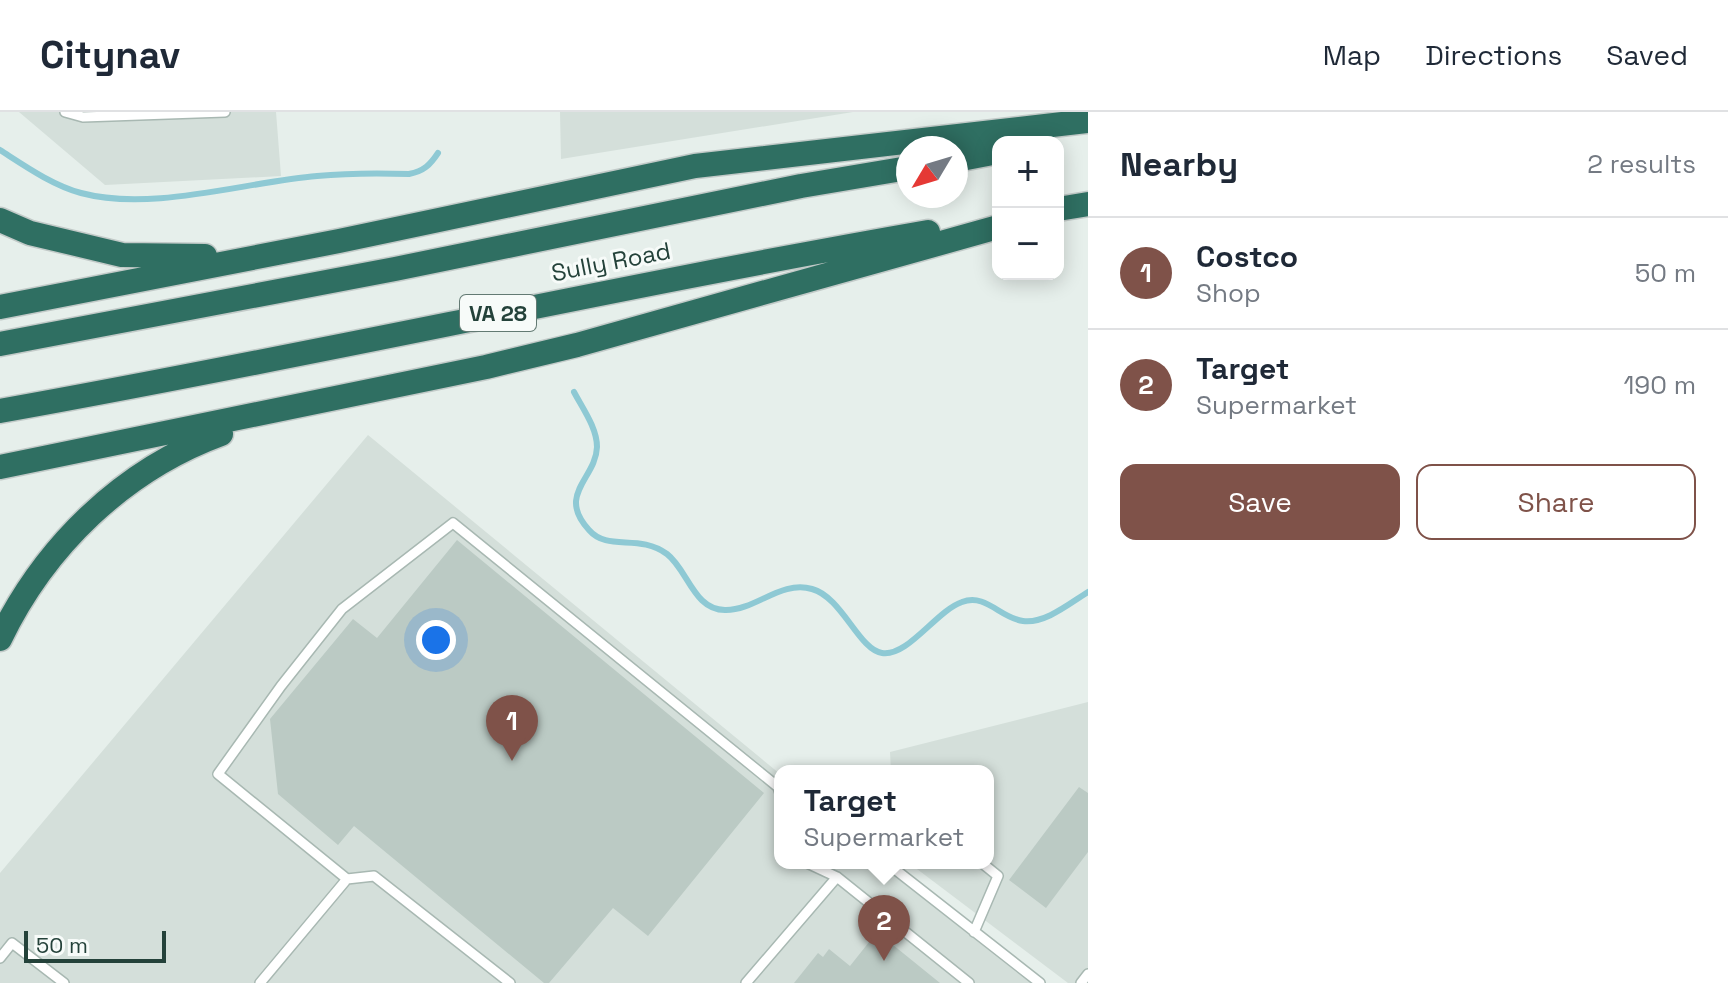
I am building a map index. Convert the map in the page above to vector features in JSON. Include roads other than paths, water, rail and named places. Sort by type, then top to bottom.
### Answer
[{"type":"highway","points":[[0,307],[339,241],[695,166],[1088,121]]},
{"type":"highway","points":[[1064,140],[1088,136]]},
{"type":"highway","points":[[968,158],[992,153]]},
{"type":"highway","name":"Sully Road","points":[[0,344],[395,269],[801,186],[896,170]]},
{"type":"highway","points":[[1064,208],[1088,204]]},
{"type":"highway","points":[[0,220],[30,233],[122,255],[205,256],[339,241]]},
{"type":"highway","name":"Sully Road","points":[[0,411],[136,387],[684,276],[992,221]]},
{"type":"highway","points":[[0,467],[486,367],[590,342],[992,229]]},
{"type":"highway","points":[[0,639],[21,600],[51,557],[69,535],[109,498],[192,444],[294,406]]},
{"type":"lane","points":[[65,112],[83,117],[225,112]]},
{"type":"lane","points":[[347,879],[218,774],[281,686],[342,609],[453,523],[774,784]]},
{"type":"lane","points":[[820,869],[837,877],[969,983]]},
{"type":"lane","points":[[899,869],[1040,983]]},
{"type":"lane","points":[[974,932],[998,876],[989,869]]},
{"type":"lane","points":[[260,983],[347,879],[374,876],[510,983]]},
{"type":"lane","points":[[746,983],[837,877]]},
{"type":"lane","points":[[0,958],[12,943],[64,983]]},
{"type":"lane","points":[[1081,983],[1088,974]]},
{"type":"waterway","points":[[0,150],[70,190],[109,198],[138,199],[168,198],[317,176],[409,174],[426,167],[438,153]]},
{"type":"waterway","points":[[574,392],[592,426],[597,447],[577,496],[576,506],[580,517],[589,530],[605,540],[646,544],[667,554],[699,597],[715,609],[737,609],[790,588],[812,589],[832,602],[866,643],[882,653],[902,648],[942,614],[962,602],[986,603],[1015,619],[1031,621],[1057,612],[1088,592]]},
{"type":"place","name":"Costco","points":[[512,761]]},
{"type":"place","name":"Target","points":[[884,961]]}]
